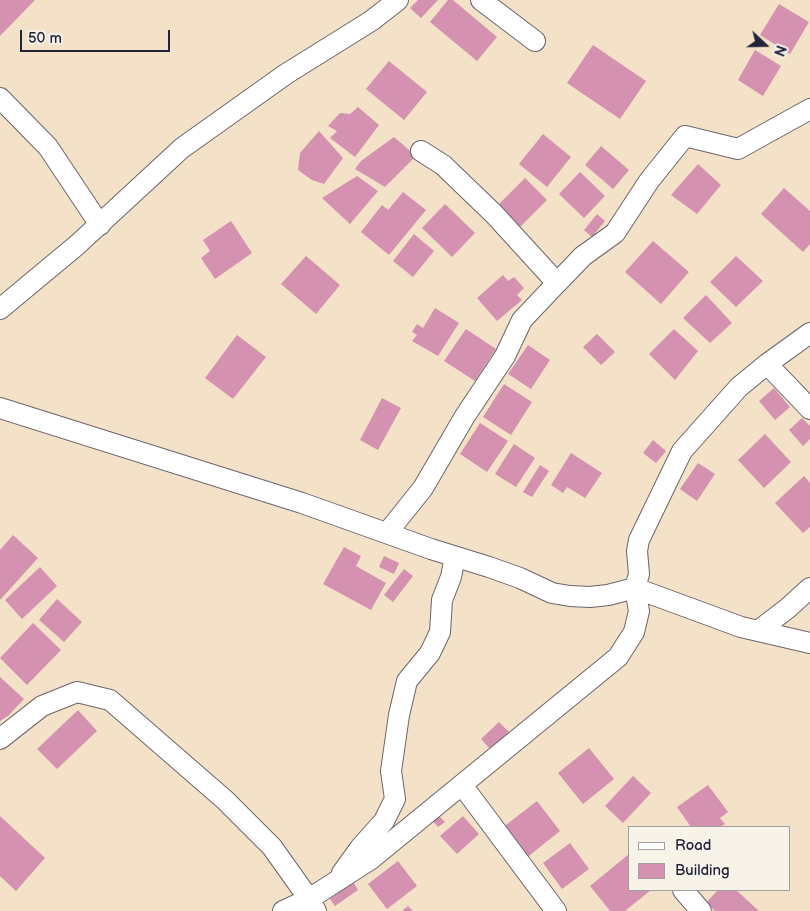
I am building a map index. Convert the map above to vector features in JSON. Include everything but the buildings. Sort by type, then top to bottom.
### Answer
[{"type":"street","points":[[0,309],[100,225],[182,148],[201,133],[286,74],[371,21],[398,0]]},
{"type":"street","points":[[481,0],[536,41]]},
{"type":"street","points":[[0,98],[48,147],[100,225]]},
{"type":"street","points":[[387,533],[424,488],[465,416],[505,356],[522,320],[583,256],[615,233],[649,181],[685,136],[738,149],[810,109]]},
{"type":"street","points":[[420,151],[443,166],[494,214],[557,283]]},
{"type":"street","points":[[336,881],[371,859],[618,657],[634,632],[639,611],[635,588],[640,574],[637,551],[639,540],[682,451],[739,386],[810,333]]},
{"type":"street","points":[[766,364],[810,409]]},
{"type":"street","points":[[0,408],[302,503],[520,578],[552,593],[570,596],[608,596],[635,588],[741,627],[810,644]]},
{"type":"street","points":[[283,911],[313,905],[336,881],[360,848],[384,820],[395,798],[390,770],[398,715],[407,681],[430,653],[440,632],[442,600],[451,577],[455,557]]},
{"type":"street","points":[[758,631],[810,588]]},
{"type":"street","points":[[0,739],[42,706],[77,692],[110,700],[225,800],[272,847],[313,905]]},
{"type":"street","points":[[462,785],[556,911]]},
{"type":"street","points":[[684,891],[701,911]]}]
